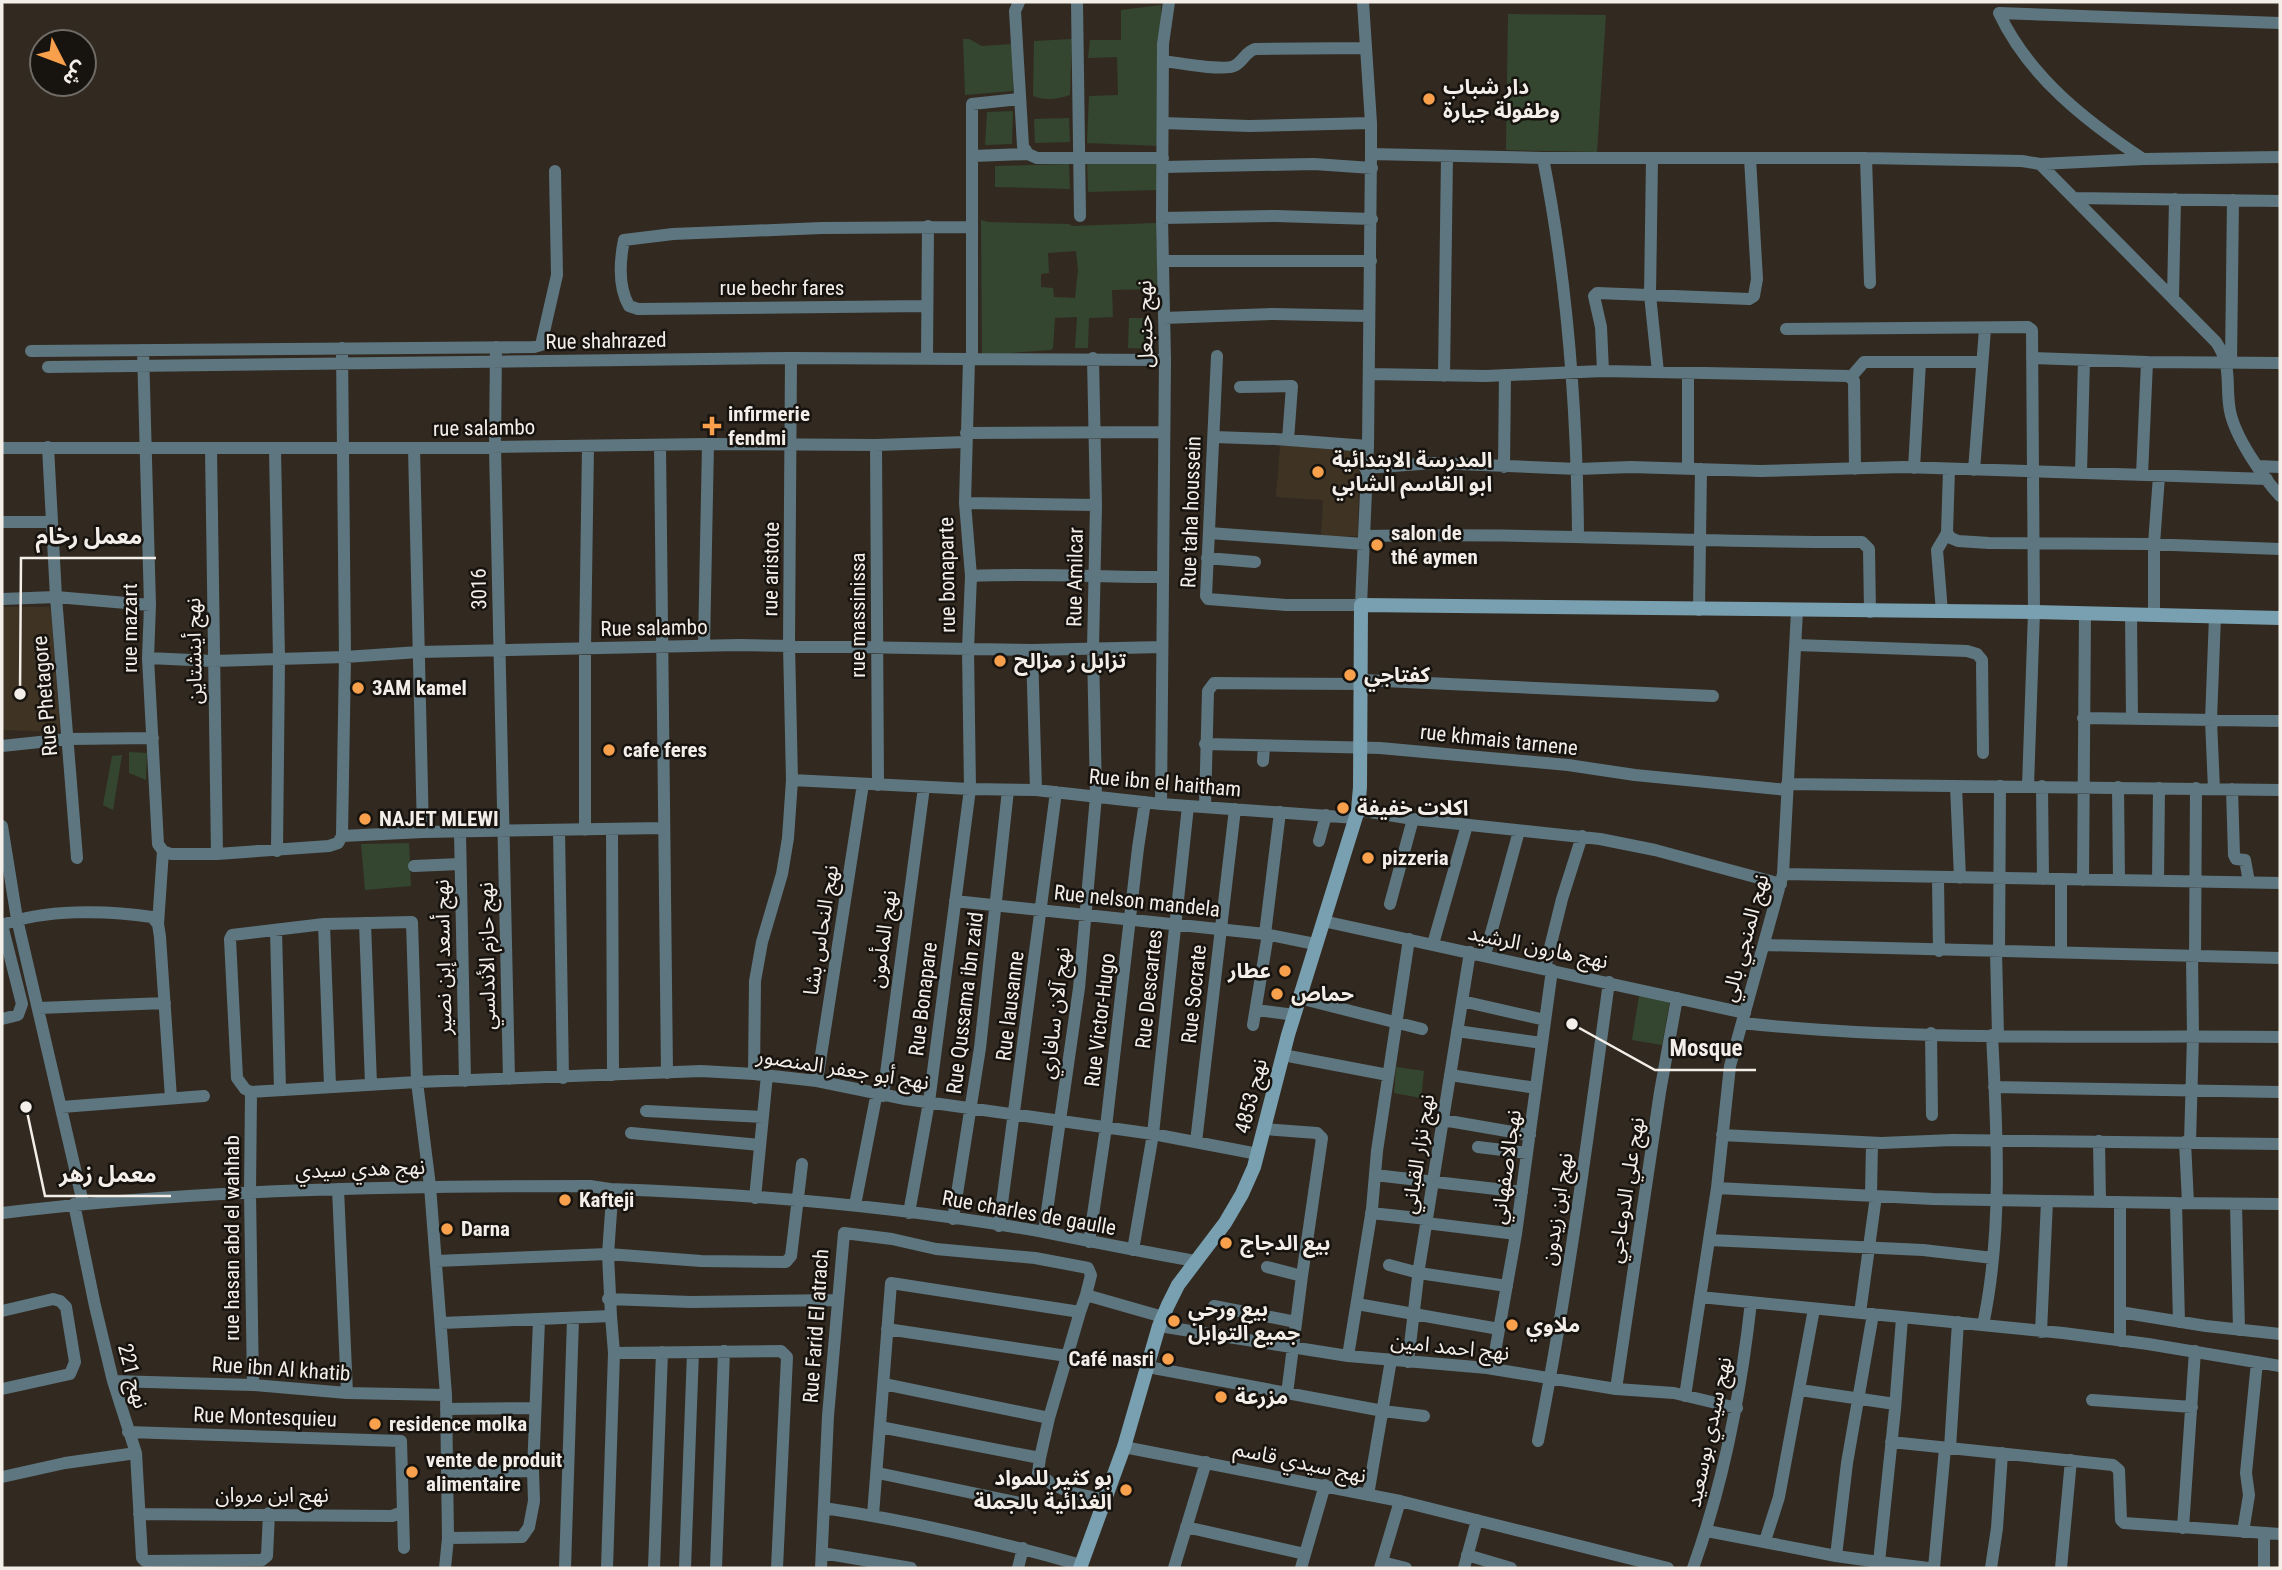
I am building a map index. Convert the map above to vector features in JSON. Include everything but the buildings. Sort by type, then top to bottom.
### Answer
[{"type":"street","points":[[1019,2],[1015,11],[1019,99],[1023,146],[1028,154]]},
{"type":"street","points":[[1077,2],[1080,216]]},
{"type":"street","name":"نهج حنبعل","points":[[1161,804],[1165,360],[1163,61],[1164,24],[1169,2]]},
{"type":"street","points":[[1363,2],[1371,123],[1372,219],[1368,446],[1361,605],[2034,612],[2280,618]]},
{"type":"street","points":[[2143,159],[2109,137],[2070,106],[2036,70],[2010,34],[1997,7],[2280,23]]},
{"type":"street","points":[[1163,61],[1229,68],[1239,64],[1246,53],[1255,49],[1366,48]]},
{"type":"street","name":"rue bonaparte","points":[[970,789],[968,649],[971,576],[965,503],[971,360],[972,103],[1019,99]]},
{"type":"street","points":[[1163,123],[1275,126],[1371,123]]},
{"type":"street","points":[[973,156],[1028,154],[1037,158],[1163,163],[1314,164],[1372,168]]},
{"type":"street","points":[[1371,154],[1543,159],[2022,160],[2040,164],[2280,157]]},
{"type":"street","points":[[1444,376],[1447,156]]},
{"type":"street","points":[[1866,158],[1870,283]]},
{"type":"street","points":[[1543,159],[1563,273],[1573,373],[1578,536]]},
{"type":"street","points":[[1652,159],[1650,295],[1658,372]]},
{"type":"street","points":[[1603,371],[1601,327],[1595,294],[1749,299],[1754,296],[1756,267],[1749,159]]},
{"type":"street","points":[[2040,164],[2216,342],[2229,363]]},
{"type":"street","points":[[31,351],[541,345],[557,275],[555,171]]},
{"type":"street","points":[[2074,198],[2280,201]]},
{"type":"street","points":[[2173,298],[2175,199]]},
{"type":"street","points":[[2233,200],[2229,408],[2232,419],[2258,466],[2280,496]]},
{"type":"street","points":[[1162,218],[1276,216],[1372,219]]},
{"type":"street","points":[[928,359],[928,226],[972,227]]},
{"type":"street","name":"rue bechr fares","points":[[926,306],[638,309],[629,306],[622,289],[622,252],[624,240],[673,234],[928,226]]},
{"type":"street","points":[[1163,261],[1371,261]]},
{"type":"street","points":[[1164,318],[1272,314],[1369,316]]},
{"type":"street","points":[[1786,329],[2031,328],[2035,786],[2043,879]]},
{"type":"street","points":[[1974,470],[1985,329]]},
{"type":"street","name":"3016","points":[[496,347],[495,447],[504,831]]},
{"type":"street","points":[[163,851],[171,854],[217,854],[277,851],[330,846],[338,843],[342,836],[345,657],[342,348]]},
{"type":"street","name":"rue mazart","points":[[143,350],[150,605],[148,658],[158,844],[163,851],[158,924],[171,1098]]},
{"type":"street","name":"Rue taha houssein","points":[[1217,356],[1206,596],[1211,601],[1361,605]]},
{"type":"street","name":"Rue shahrazed","points":[[48,366],[791,358],[1165,360]]},
{"type":"street","name":"rue aristote","points":[[755,1198],[763,1117],[755,981],[762,942],[782,874],[788,838],[792,780],[789,645],[791,358]]},
{"type":"street","name":"Rue Amilcar","points":[[1093,358],[1096,431],[1093,649],[1096,796]]},
{"type":"street","points":[[2032,358],[2280,363]]},
{"type":"street","points":[[2081,473],[2084,360]]},
{"type":"street","points":[[1851,377],[1864,362],[1982,362]]},
{"type":"street","points":[[1914,468],[1920,362]]},
{"type":"street","points":[[2142,475],[2147,362]]},
{"type":"street","points":[[1369,374],[1444,376],[1603,371],[1824,374],[1851,377]]},
{"type":"street","points":[[1688,373],[1699,539],[1699,610]]},
{"type":"street","points":[[1504,467],[1505,375]]},
{"type":"street","points":[[1851,377],[1855,397],[1855,469]]},
{"type":"street","points":[[1240,387],[1292,386],[1288,440]]},
{"type":"street","name":"rue salambo","points":[[2,448],[343,449],[708,444],[876,445],[966,437],[1096,431],[1164,432]]},
{"type":"street","points":[[1214,437],[1368,446]]},
{"type":"street","points":[[704,646],[708,444]]},
{"type":"street","points":[[660,445],[667,1073]]},
{"type":"street","name":"rue massinissa","points":[[876,445],[878,785]]},
{"type":"street","points":[[585,830],[588,446]]},
{"type":"street","name":"Rue Phetagore","points":[[48,447],[56,597],[78,858]]},
{"type":"street","name":"نهج أينشتاين","points":[[211,448],[217,854]]},
{"type":"street","points":[[414,448],[423,832]]},
{"type":"street","points":[[275,449],[279,659],[277,851]]},
{"type":"street","points":[[1365,468],[1434,463],[1578,469],[1631,467],[1760,471],[1914,468],[2267,479]]},
{"type":"street","points":[[2258,466],[2280,467]]},
{"type":"street","points":[[1942,612],[1937,550],[1947,533],[1949,469]]},
{"type":"street","points":[[2154,615],[2154,544],[2159,475]]},
{"type":"street","points":[[965,503],[1096,505]]},
{"type":"street","points":[[2,522],[52,522]]},
{"type":"street","points":[[1209,533],[1364,540],[1578,536],[1862,542],[1869,549],[1870,612]]},
{"type":"street","points":[[1947,533],[1958,541],[2280,549]]},
{"type":"street","points":[[1208,558],[1255,562]]},
{"type":"street","points":[[971,576],[1030,573],[1163,577]]},
{"type":"street","points":[[2,599],[56,597],[150,605]]},
{"type":"street","name":"نهج 4853","points":[[1081,1567],[1124,1447],[1161,1321],[1172,1294],[1225,1223],[1242,1194],[1258,1154],[1299,998],[1357,814],[1361,748],[1361,605]]},
{"type":"street","name":"نهج المنجي بالي","points":[[1685,1396],[1717,1188],[1730,1066],[1782,879],[1797,611]]},
{"type":"street","points":[[2083,880],[2085,613]]},
{"type":"street","points":[[2130,614],[2132,718]]},
{"type":"street","points":[[2214,789],[2211,720],[2215,616]]},
{"type":"street","name":"Rue salambo","points":[[148,658],[213,661],[419,652],[664,646],[789,645],[1032,650],[1162,647]]},
{"type":"street","points":[[1796,645],[1967,651],[1977,654],[1982,660],[1983,753]]},
{"type":"street","points":[[1032,650],[1037,790]]},
{"type":"street","points":[[1205,807],[1208,691],[1214,683],[1362,682],[1713,696]]},
{"type":"street","points":[[2083,718],[2280,721]]},
{"type":"street","points":[[2,746],[68,739],[153,738]]},
{"type":"street","name":"rue khmais tarnene","points":[[1205,744],[1361,748],[1787,787],[2035,786],[2280,790]]},
{"type":"street","points":[[1263,761],[1264,746]]},
{"type":"street","name":"Rue ibn el haitham","points":[[792,780],[1037,790],[1161,804],[1413,819],[1582,836],[1782,879],[2001,878],[2280,883]]},
{"type":"street","name":"نهج النحاس بشا","points":[[817,1081],[863,784]]},
{"type":"street","points":[[1956,786],[1960,878]]},
{"type":"street","points":[[1983,1325],[1993,1258],[1995,1200],[1994,1087],[2001,878],[2000,786]]},
{"type":"street","name":"نهج المأمون","points":[[855,1205],[880,1094],[923,787]]},
{"type":"street","points":[[2118,787],[2119,880]]},
{"type":"street","points":[[2158,881],[2159,788]]},
{"type":"street","points":[[2179,1322],[2182,1203],[2192,1091],[2197,881],[2196,788]]},
{"type":"street","name":"Rue Bonapare","points":[[909,1213],[929,1102],[970,789]]},
{"type":"street","points":[[2232,789],[2234,855],[2236,859],[2245,860],[2249,882]]},
{"type":"street","name":"Rue Qussama ibn zaid","points":[[953,1219],[971,1108],[1008,790]]},
{"type":"street","name":"Rue lausanne","points":[[999,1226],[1056,792]]},
{"type":"street","name":"نهج آلان سافاري","points":[[1044,1232],[1061,1120],[1086,914],[1096,796]]},
{"type":"street","name":"Rue Victor-Hugo","points":[[1089,1242],[1106,1127],[1145,802]]},
{"type":"street","name":"Rue Descartes","points":[[1133,1250],[1153,1134],[1188,806]]},
{"type":"street","name":"Rue Socrate","points":[[1196,1142],[1234,809]]},
{"type":"street","points":[[1253,1025],[1267,934],[1280,811]]},
{"type":"street","points":[[1319,841],[1326,815]]},
{"type":"street","points":[[1390,904],[1413,819]]},
{"type":"street","points":[[1433,944],[1467,825]]},
{"type":"street","name":"نهج 221","points":[[2,826],[17,919],[62,1107],[94,1306],[113,1381],[136,1453],[143,1559],[262,1560],[267,1556],[269,1513]]},
{"type":"street","points":[[342,836],[663,828]]},
{"type":"street","points":[[612,829],[613,1075]]},
{"type":"street","points":[[559,830],[563,1078]]},
{"type":"street","name":"نهج حازم الأندلسي","points":[[504,831],[509,1079]]},
{"type":"street","points":[[1485,955],[1519,831]]},
{"type":"street","name":"نهج أسعد إبن نصير","points":[[460,832],[466,1081]]},
{"type":"street","name":"نهجالاصفهاني","points":[[1492,1369],[1530,1135],[1545,1020],[1548,969],[1562,899],[1582,836]]},
{"type":"street","points":[[414,866],[460,864]]},
{"type":"street","points":[[1938,878],[1939,951]]},
{"type":"street","points":[[2061,879],[2061,953]]},
{"type":"street","name":"Rue nelson mandela","points":[[955,901],[1267,934],[1315,944]]},
{"type":"street","points":[[2,1018],[18,1015],[22,1004],[2,925],[17,919],[53,913],[139,915],[152,917],[158,924]]},
{"type":"street","name":"نهج هارون الرشيد","points":[[1323,921],[1609,982],[1744,1018],[1845,1031],[2280,1037]]},
{"type":"street","points":[[251,1092],[244,1089],[237,1078],[230,939],[236,934],[324,924],[412,922],[417,1082],[430,1186],[446,1395],[448,1538],[445,1568]]},
{"type":"street","points":[[365,923],[370,1084]]},
{"type":"street","points":[[324,924],[330,1086]]},
{"type":"street","points":[[276,930],[280,1090]]},
{"type":"street","points":[[1348,1356],[1409,939]]},
{"type":"street","points":[[1764,945],[2280,958]]},
{"type":"street","name":"نهج نزار القباني","points":[[1408,1362],[1419,1273],[1470,952]]},
{"type":"street","name":"نهج ابن زيدون","points":[[1538,1441],[1550,1379],[1609,982]]},
{"type":"street","points":[[1299,998],[1422,1029]]},
{"type":"street","name":"نهج علي الدوعاجي","points":[[1616,1389],[1660,1092],[1677,998]]},
{"type":"street","points":[[1462,1001],[1545,1020]]},
{"type":"street","points":[[39,1008],[165,1003]]},
{"type":"street","points":[[1256,1010],[1295,1015]]},
{"type":"street","points":[[1457,1031],[1542,1043]]},
{"type":"street","points":[[1931,1033],[1932,1115]]},
{"type":"street","points":[[1283,1055],[1388,1075]]},
{"type":"street","name":"نهج أبو جعفر المنصور","points":[[251,1092],[370,1084],[701,1071],[760,1074],[817,1081],[929,1102],[1153,1134],[1258,1154]]},
{"type":"street","points":[[1450,1075],[1536,1087]]},
{"type":"street","points":[[1994,1087],[2280,1092]]},
{"type":"street","name":"rue hasan abd el wahhab","points":[[251,1092],[253,1385]]},
{"type":"street","points":[[62,1107],[204,1096]]},
{"type":"street","points":[[646,1111],[763,1117]]},
{"type":"street","points":[[1443,1120],[1530,1135]]},
{"type":"street","points":[[1264,1129],[1317,1133],[1322,1138],[1287,1394]]},
{"type":"street","points":[[631,1133],[760,1145]]},
{"type":"street","points":[[1721,1135],[1872,1143],[1996,1141],[2280,1144]]},
{"type":"street","points":[[2099,1142],[2100,1202]]},
{"type":"street","points":[[1836,1556],[1847,1463],[1859,1398],[1867,1314],[1868,1247],[1874,1196],[1872,1143]]},
{"type":"street","points":[[1478,1147],[1527,1153]]},
{"type":"street","points":[[436,1261],[608,1254],[701,1261],[786,1262],[792,1256],[802,1164]]},
{"type":"street","points":[[1375,1175],[1522,1192]]},
{"type":"street","name":"نهج هدي سيدي","points":[[2,1213],[79,1204],[250,1193],[430,1186],[590,1186],[755,1198]]},
{"type":"street","points":[[1717,1188],[1995,1200],[2280,1204]]},
{"type":"street","points":[[338,1189],[347,1393]]},
{"type":"street","points":[[607,1568],[614,1353],[608,1299],[612,1198],[610,1189]]},
{"type":"street","name":"Rue charles de gaulle","points":[[755,1198],[855,1205],[1044,1232],[1195,1261]]},
{"type":"street","points":[[2041,1332],[2047,1201]]},
{"type":"street","points":[[2120,1202],[2120,1341]]},
{"type":"street","points":[[2236,1204],[2239,1330]]},
{"type":"street","points":[[1371,1213],[1516,1234]]},
{"type":"street","name":"Rue Farid El atrach","points":[[821,1568],[842,1236],[847,1231],[936,1249],[1035,1258],[1088,1269],[1091,1275],[1086,1295]]},
{"type":"street","points":[[1709,1240],[1923,1250],[1993,1258]]},
{"type":"street","points":[[1390,1265],[1419,1273],[1507,1286]]},
{"type":"street","points":[[1266,1267],[1302,1276]]},
{"type":"street","points":[[873,1515],[891,1283],[1080,1312]]},
{"type":"street","points":[[1106,1500],[1072,1493],[1052,1484],[1038,1473],[1049,1418],[1080,1312],[1086,1295],[1161,1321]]},
{"type":"street","points":[[1700,1297],[2120,1341],[2280,1366]]},
{"type":"street","points":[[2,1311],[53,1299],[60,1301],[66,1307],[75,1362],[70,1374],[2,1389]]},
{"type":"street","points":[[608,1299],[691,1302],[837,1300]]},
{"type":"street","name":"نهج سيدي بوسعيد","points":[[1693,1568],[1707,1531],[1737,1408],[1751,1302]]},
{"type":"street","points":[[1357,1304],[1499,1329]]},
{"type":"street","points":[[1214,1306],[1296,1322]]},
{"type":"street","points":[[1765,1541],[1779,1497],[1814,1309]]},
{"type":"street","points":[[2120,1312],[2280,1334]]},
{"type":"street","points":[[442,1323],[611,1316]]},
{"type":"street","points":[[1879,1562],[1902,1318]]},
{"type":"street","points":[[565,1568],[573,1319]]},
{"type":"street","points":[[448,1538],[522,1537],[529,1527],[534,1501],[539,1320]]},
{"type":"street","name":"نهج احمد امين","points":[[1161,1321],[1293,1348],[1348,1356],[1492,1369],[1616,1389],[1685,1396],[1737,1408]]},
{"type":"street","points":[[1934,1568],[1948,1448],[1958,1322]]},
{"type":"street","points":[[887,1329],[1067,1356]]},
{"type":"street","points":[[614,1353],[781,1350],[787,1357],[777,1568]]},
{"type":"street","points":[[716,1568],[724,1351]]},
{"type":"street","points":[[2183,1528],[2195,1351]]},
{"type":"street","points":[[685,1568],[693,1352]]},
{"type":"street","points":[[654,1568],[662,1353]]},
{"type":"street","points":[[1368,1495],[1391,1360]]},
{"type":"street","points":[[2243,1532],[2249,1495],[2246,1463],[2257,1362]]},
{"type":"street","points":[[1148,1367],[1287,1394],[1424,1416]]},
{"type":"street","name":"Rue ibn Al khatib","points":[[113,1381],[253,1385],[347,1393],[446,1395]]},
{"type":"street","points":[[884,1384],[1049,1418]]},
{"type":"street","points":[[1800,1390],[1895,1404]]},
{"type":"street","points":[[2092,1400],[2192,1407]]},
{"type":"street","points":[[446,1409],[535,1408]]},
{"type":"street","points":[[880,1427],[1040,1458]]},
{"type":"street","name":"Rue Montesquieu","points":[[128,1432],[401,1441],[403,1512]]},
{"type":"street","points":[[1891,1442],[2113,1465],[2118,1468],[2122,1522],[2280,1534]]},
{"type":"street","name":"نهج سيدي قاسم","points":[[1124,1447],[1400,1501],[1668,1568]]},
{"type":"street","points":[[2,1477],[65,1463],[136,1453]]},
{"type":"street","points":[[1991,1568],[1997,1528],[2002,1453]]},
{"type":"street","points":[[2061,1568],[2071,1461]]},
{"type":"street","points":[[1174,1568],[1206,1462]]},
{"type":"street","points":[[447,1472],[533,1471]]},
{"type":"street","points":[[878,1473],[1029,1505]]},
{"type":"street","points":[[1301,1568],[1325,1485]]},
{"type":"street","points":[[1400,1501],[1381,1565],[1406,1568]]},
{"type":"street","points":[[824,1508],[873,1515],[1023,1548],[1081,1567]]},
{"type":"street","points":[[403,1512],[404,1548]]},
{"type":"street","name":"نهج ابن مروان","points":[[139,1514],[392,1516],[403,1512]]},
{"type":"street","points":[[1477,1520],[1465,1562],[1511,1568]]},
{"type":"street","points":[[1186,1527],[1305,1554]]},
{"type":"street","points":[[1707,1531],[1836,1556],[1928,1568]]},
{"type":"street","points":[[2264,1533],[2264,1568]]},
{"type":"street","points":[[1018,1568],[1023,1548]]},
{"type":"street","points":[[822,1553],[911,1568]]},
{"type":"shaded area","name":"المدرسة الابتدائية ابو القاسم الشابي","points":[[1280,446],[1359,447],[1358,536],[1321,536],[1323,500],[1276,497]]},
{"type":"shaded area","points":[[2,607],[49,607],[51,611],[59,732],[2,730]]},
{"type":"green space","points":[[1161,5],[1160,146],[1087,143],[1089,96],[1118,95],[1117,57],[1088,58],[1090,40],[1121,40],[1121,10]]},
{"type":"green space","points":[[1508,14],[1606,15],[1597,152],[1506,150]]},
{"type":"green space","points":[[963,39],[982,46],[1012,44],[1013,91],[965,95]]},
{"type":"green space","points":[[1072,39],[1070,95],[1052,99],[1033,96],[1034,41]]},
{"type":"green space","points":[[1013,111],[1012,144],[985,145],[987,112]]},
{"type":"green space","points":[[1069,118],[1070,142],[1035,143],[1034,119]]},
{"type":"green space","points":[[1087,161],[1158,162],[1157,190],[1088,192]]},
{"type":"green space","points":[[1069,164],[1070,189],[995,187],[995,166]]},
{"type":"green space","points":[[981,220],[1072,226],[1156,223],[1158,289],[1112,290],[1113,317],[1089,318],[1088,348],[1075,348],[1077,317],[1055,318],[1051,350],[982,355]],"holes":[[[1076,251],[1078,270],[1075,298],[1054,297],[1053,288],[1041,287],[1041,274],[1049,273],[1048,253]]]},
{"type":"green space","points":[[1129,318],[1151,318],[1152,349],[1128,348]]},
{"type":"green space","points":[[129,752],[147,753],[146,780],[129,773]]},
{"type":"green space","points":[[122,755],[113,810],[103,805],[112,756]]},
{"type":"green space","points":[[409,843],[411,886],[365,890],[361,844]]},
{"type":"green space","points":[[1639,996],[1670,1000],[1662,1045],[1632,1040]]},
{"type":"green space","points":[[1396,1067],[1424,1071],[1421,1098],[1394,1093]]},
{"type":"place","name":"دار شباب وطفولة جيارة","points":[[1429,99]]},
{"type":"place","name":"infirmerie fendmi","points":[[712,426]]},
{"type":"place","name":"المدرسة الابتدائية ابو القاسم الشابي","points":[[1318,472]]},
{"type":"place","name":"salon de thé aymen","points":[[1377,545]]},
{"type":"place","name":"تزابل ز مزالح","points":[[1000,661]]},
{"type":"place","name":"كفتاجي","points":[[1350,675]]},
{"type":"place","name":"3AM kamel","points":[[358,688]]},
{"type":"place","name":"معمل رخام","points":[[20,694]]},
{"type":"place","name":"cafe feres","points":[[609,750]]},
{"type":"place","name":"اكلات خفيفة","points":[[1343,808]]},
{"type":"place","name":"NAJET MLEWI","points":[[365,819]]},
{"type":"place","name":"pizzeria","points":[[1368,858]]},
{"type":"place","name":"عطار","points":[[1285,971]]},
{"type":"place","name":"حماص","points":[[1277,994]]},
{"type":"place","name":"Mosque","points":[[1572,1024]]},
{"type":"place","name":"معمل زهر","points":[[26,1107]]},
{"type":"place","name":"Kafteji","points":[[565,1200]]},
{"type":"place","name":"Darna","points":[[447,1229]]},
{"type":"place","name":"بيع الدجاج","points":[[1226,1243]]},
{"type":"place","name":"بيع ورحي جميع التوابل","points":[[1174,1321]]},
{"type":"place","name":"ملاوي","points":[[1512,1325]]},
{"type":"place","name":"Café nasri","points":[[1168,1359]]},
{"type":"place","name":"مزرعة","points":[[1221,1397]]},
{"type":"place","name":"residence molka","points":[[375,1424]]},
{"type":"place","name":"vente de produit alimentaire","points":[[412,1472]]},
{"type":"place","name":"بو كثير للمواد الغذائية بالجملة","points":[[1126,1490]]}]
